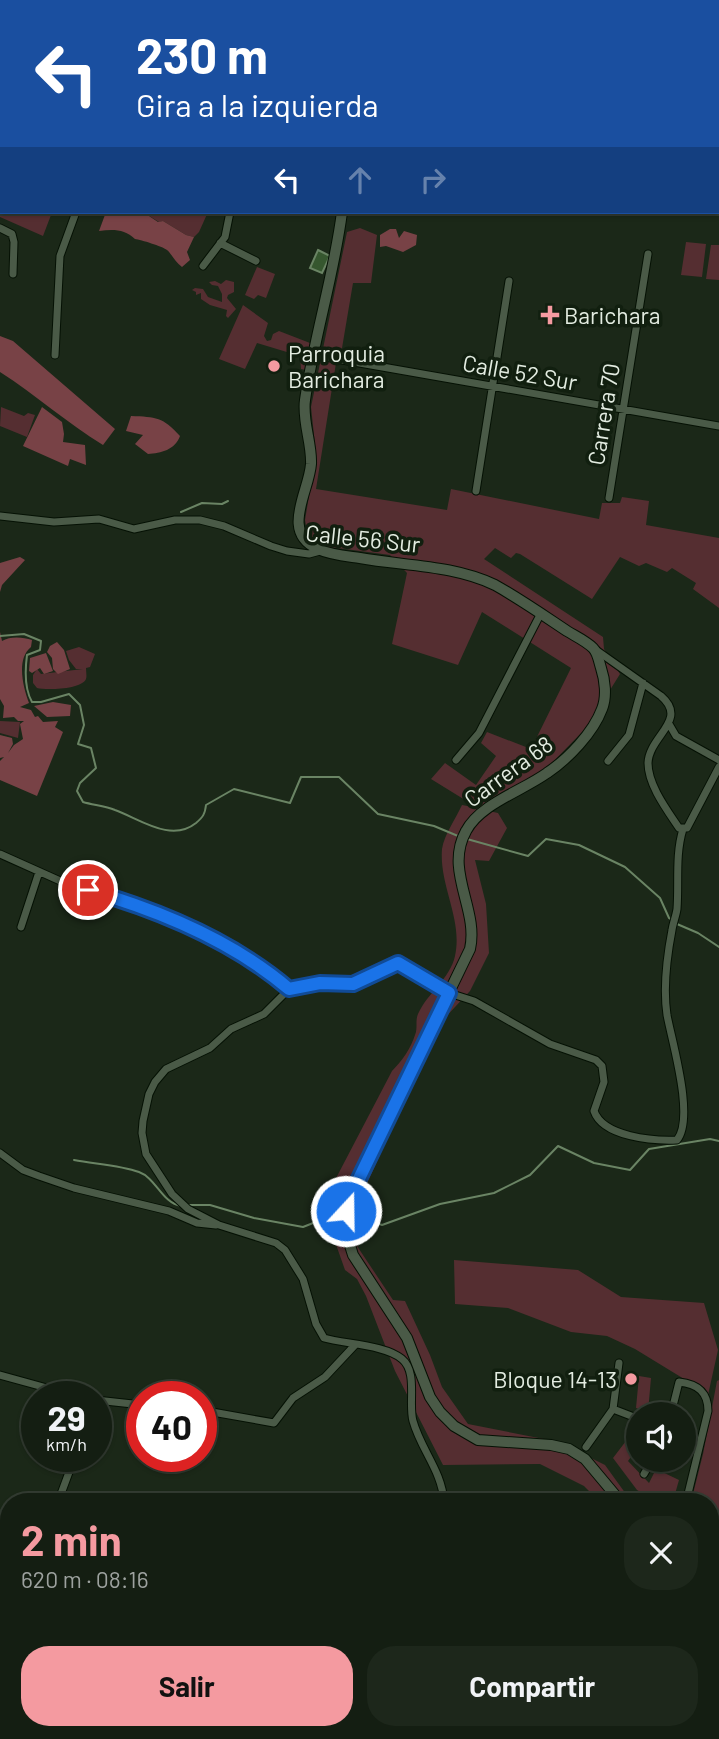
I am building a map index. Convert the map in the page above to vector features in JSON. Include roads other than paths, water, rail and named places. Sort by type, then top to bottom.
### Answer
[{"type":"street","points":[[55,355],[61,256],[75,214]]},
{"type":"street","points":[[203,266],[225,237],[230,214]]},
{"type":"street","points":[[320,551],[303,537],[297,516],[308,485],[311,462],[304,404],[342,214]]},
{"type":"street","points":[[0,228],[12,234],[13,274]]},
{"type":"street","points":[[220,243],[256,261]]},
{"type":"street","name":"Carrera 70","points":[[609,498],[648,254]]},
{"type":"street","points":[[476,491],[509,281]]},
{"type":"street","name":"Calle 52 Sur","points":[[314,355],[719,426]]},
{"type":"street","name":"Calle 56 Sur","points":[[0,516],[54,522],[99,519],[134,529],[175,520],[200,520],[224,526],[271,547],[287,551],[309,554],[320,551],[379,562],[440,568],[480,578],[541,613],[668,702],[672,713],[669,724]]},
{"type":"street","points":[[456,760],[479,733],[541,613]]},
{"type":"street","name":"Carrera 68","points":[[595,649],[602,673],[604,701],[602,710],[590,729],[566,757],[547,773],[476,817],[461,840],[458,858],[461,886],[472,921],[468,955],[354,1189],[346,1211],[348,1239],[353,1255],[407,1338],[430,1397],[454,1426],[478,1440],[551,1445],[569,1449],[585,1459],[613,1493]]},
{"type":"street","points":[[608,761],[629,735],[643,683]]},
{"type":"street","points":[[719,760],[676,736],[669,724],[655,743],[648,761],[649,772],[678,828],[687,828],[719,767]]},
{"type":"street","points":[[655,743],[676,736]]},
{"type":"street","points":[[442,1493],[440,1478],[423,1449],[412,1420],[411,1381],[407,1363],[401,1357],[324,1338],[303,1279],[285,1250],[276,1243],[219,1224],[188,1209],[180,1202],[146,1154],[143,1121],[146,1104],[155,1082],[166,1069],[210,1048],[231,1029],[264,1014],[289,989],[320,983],[353,984],[398,963],[449,993],[474,1001],[550,1044],[596,1060],[604,1073],[602,1090],[594,1111],[599,1121],[625,1133],[653,1139],[677,1140],[682,1133],[683,1086],[667,1014],[666,996],[672,928],[676,918],[682,829]]},
{"type":"street","points":[[0,854],[67,884],[164,916],[255,962],[289,989]]},
{"type":"street","points":[[21,927],[39,872]]},
{"type":"street","points":[[0,1153],[23,1170],[75,1188],[158,1208],[197,1223],[219,1224]]},
{"type":"street","points":[[217,1413],[274,1423],[293,1398],[326,1377],[355,1345]]},
{"type":"street","points":[[586,1447],[613,1409],[619,1363]]},
{"type":"street","points":[[0,1375],[21,1381]]},
{"type":"street","points":[[674,1402],[680,1382],[690,1383],[701,1390],[708,1400],[708,1411],[696,1461]]},
{"type":"street","points":[[613,1409],[626,1414]]},
{"type":"street","points":[[61,1493],[69,1472]]},
{"type":"street","points":[[688,1493],[693,1472]]},
{"type":"waterway","points":[[181,512],[202,503],[222,504],[228,501]]},
{"type":"waterway","points":[[0,636],[24,634],[41,641],[40,650],[27,655],[26,685],[32,702],[69,694],[80,705],[84,725],[78,744],[91,748],[96,768],[80,783],[77,791],[83,802],[111,809],[156,827],[176,831],[196,823],[203,815],[206,805],[234,789],[290,803],[301,777],[339,777],[378,814],[434,826],[458,836]]},
{"type":"waterway","points":[[467,839],[528,856],[546,839],[579,845],[625,867],[660,898],[673,921]]},
{"type":"waterway","points":[[677,924],[698,933],[719,947]]},
{"type":"waterway","points":[[355,1214],[382,1225],[440,1204],[494,1193],[530,1175],[558,1146],[594,1163],[630,1170],[649,1149],[710,1139],[719,1141]]},
{"type":"waterway","points":[[74,1160],[139,1172],[150,1179],[169,1200],[181,1206]]},
{"type":"waterway","points":[[187,1205],[210,1205],[254,1218],[303,1227],[336,1214]]},
{"type":"place","name":"Barichara","points":[[550,315]]},
{"type":"place","name":"Parroquia Barichara","points":[[274,366]]},
{"type":"place","name":"Bloque 14-13","points":[[631,1379]]}]
